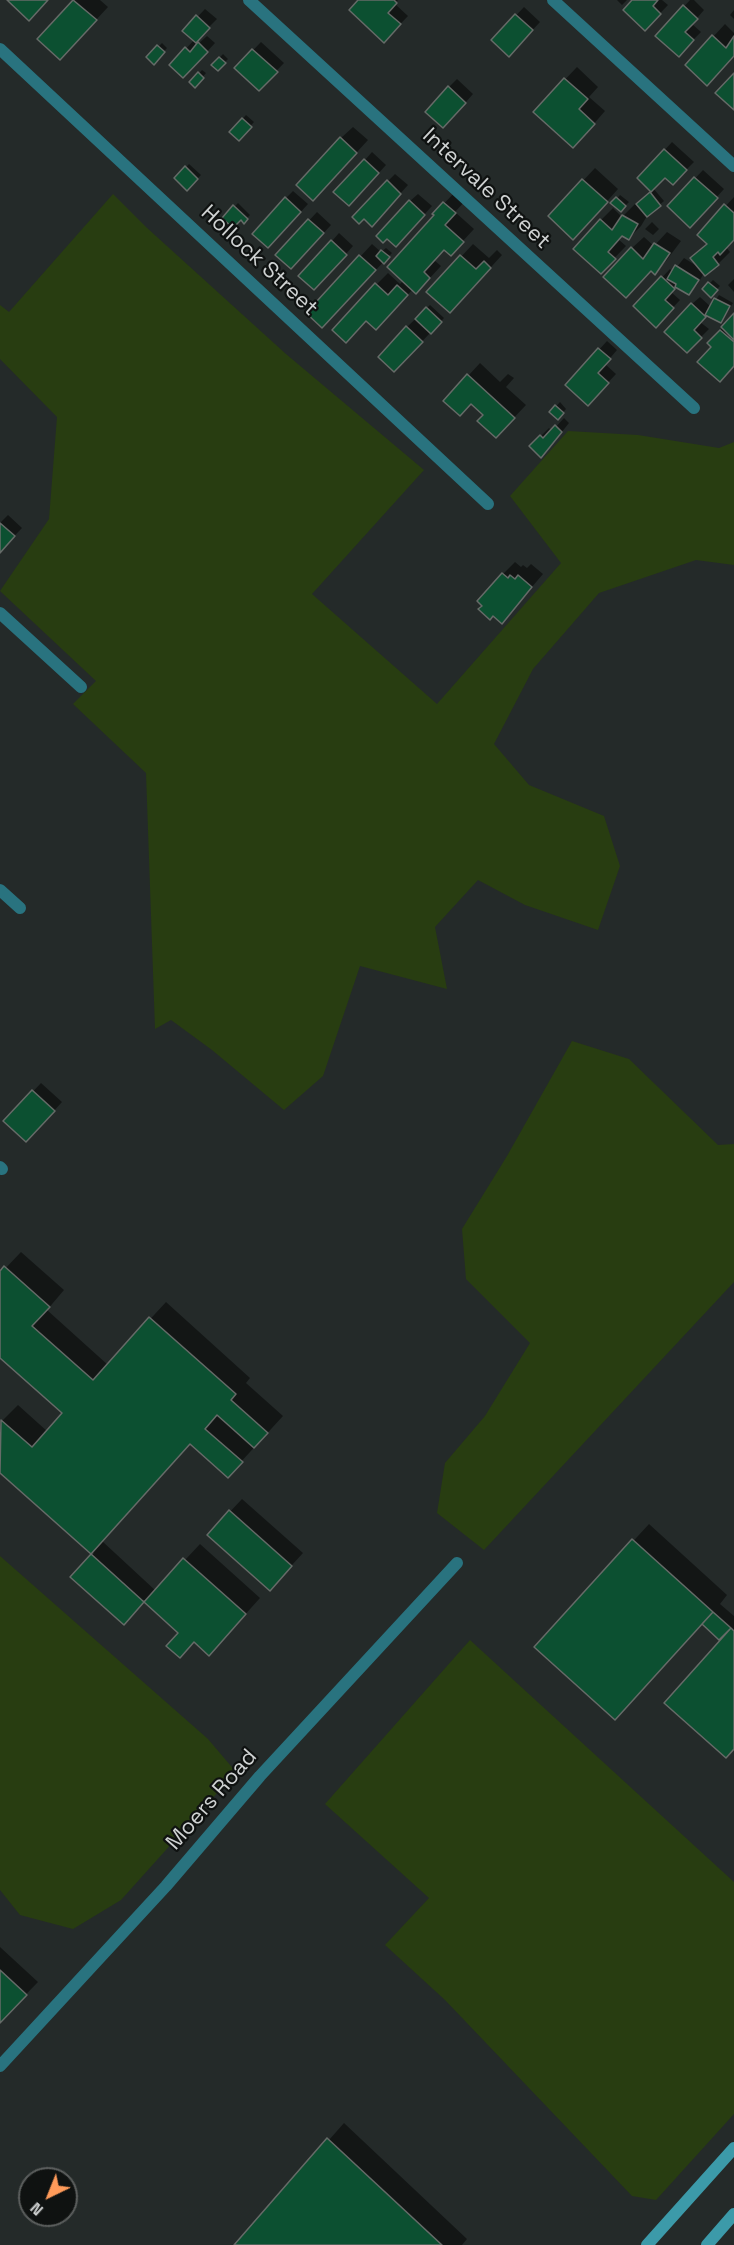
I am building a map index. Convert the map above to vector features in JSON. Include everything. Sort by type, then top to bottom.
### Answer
[{"type":"main road","points":[[647,2245],[734,2148]]},
{"type":"main road","points":[[707,2245],[734,2214]]},
{"type":"street","name":"Intervale Street","points":[[249,0],[694,408]]},
{"type":"street","points":[[553,0],[734,165]]},
{"type":"street","name":"Hollock Street","points":[[0,49],[488,504]]},
{"type":"street","points":[[0,613],[81,687]]},
{"type":"street","points":[[0,890],[20,908]]},
{"type":"street","name":"Moers Road","points":[[0,2066],[166,1886],[260,1776],[457,1563]]},
{"type":"green space","points":[[113,194],[146,227],[286,354],[424,470],[312,594],[437,704],[561,563],[510,496],[568,431],[638,435],[719,448],[734,442],[734,565],[696,560],[599,593],[533,669],[494,744],[529,785],[604,816],[620,866],[598,930],[525,905],[478,880],[435,927],[447,989],[360,966],[323,1076],[284,1110],[212,1050],[171,1020],[155,1029],[146,773],[73,704],[96,681],[0,591],[49,519],[57,417],[0,359],[0,305],[9,312]]},
{"type":"green space","points":[[572,1041],[629,1059],[718,1145],[734,1144],[734,1282],[484,1550],[437,1513],[445,1463],[485,1416],[530,1343],[466,1279],[462,1229],[507,1156]]},
{"type":"green space","points":[[0,1556],[208,1739],[236,1772],[121,1900],[73,1929],[20,1915],[0,1890]]},
{"type":"green space","points":[[470,1640],[734,1882],[734,2114],[656,2200],[632,2196],[445,2000],[385,1945],[429,1898],[325,1804]]},
{"type":"building","points":[[7,0],[48,0],[29,21]]},
{"type":"building","points":[[73,0],[97,20],[60,60],[37,39]]},
{"type":"building","points":[[358,0],[394,0],[397,3],[388,13],[401,24],[384,43],[349,10]]},
{"type":"building","points":[[632,0],[658,0],[653,6],[661,14],[645,31],[623,10]]},
{"type":"building","points":[[683,5],[698,19],[685,32],[694,40],[679,57],[655,36]]},
{"type":"building","points":[[515,14],[533,30],[509,57],[491,40]]},
{"type":"building","points":[[196,15],[210,28],[196,43],[182,31]]},
{"type":"building","points":[[712,35],[726,48],[734,36],[734,56],[707,86],[685,65]]},
{"type":"building","points":[[198,42],[208,52],[183,78],[169,65],[185,47],[190,52]]},
{"type":"building","points":[[157,45],[165,52],[154,65],[146,57]]},
{"type":"building","points":[[252,49],[278,72],[259,91],[234,68]]},
{"type":"building","points":[[219,57],[226,63],[218,71],[211,65]]},
{"type":"building","points":[[198,72],[204,78],[195,88],[189,82]]},
{"type":"building","points":[[734,73],[734,110],[715,93]]},
{"type":"building","points":[[564,78],[588,99],[579,109],[595,124],[573,148],[533,112]]},
{"type":"building","points":[[448,86],[466,103],[443,128],[425,112]]},
{"type":"building","points":[[242,118],[252,127],[239,141],[229,132]]},
{"type":"building","points":[[340,137],[357,153],[313,201],[296,185]]},
{"type":"building","points":[[664,149],[687,170],[673,185],[665,178],[651,192],[637,178]]},
{"type":"building","points":[[364,159],[379,173],[349,206],[333,192]]},
{"type":"building","points":[[185,166],[198,179],[187,191],[174,178]]},
{"type":"building","points":[[694,177],[718,198],[690,228],[667,206]]},
{"type":"building","points":[[582,179],[608,202],[573,240],[548,216]]},
{"type":"building","points":[[387,180],[401,194],[372,227],[364,219],[359,224],[352,217]]},
{"type":"building","points":[[650,192],[661,206],[647,217],[636,204]]},
{"type":"building","points":[[285,197],[301,212],[268,248],[252,234]]},
{"type":"building","points":[[616,197],[626,206],[621,212],[610,203]]},
{"type":"building","points":[[409,200],[425,215],[396,247],[387,239],[383,243],[376,236]]},
{"type":"building","points":[[443,202],[456,213],[445,225],[464,242],[451,256],[444,250],[424,272],[430,278],[416,294],[387,267]]},
{"type":"building","points":[[724,204],[734,213],[734,240],[720,255],[718,252],[713,257],[719,265],[705,276],[690,258],[707,244],[697,235]]},
{"type":"building","points":[[233,205],[248,219],[244,224],[241,220],[233,228],[222,218]]},
{"type":"building","points":[[622,215],[638,224],[629,240],[622,236],[608,252],[616,259],[601,274],[573,249],[600,219],[612,230]]},
{"type":"building","points":[[308,219],[324,233],[291,269],[275,255]]},
{"type":"building","points":[[331,240],[347,255],[314,290],[298,276]]},
{"type":"building","points":[[654,243],[670,253],[655,275],[651,271],[626,298],[603,277],[631,247],[643,259]]},
{"type":"building","points":[[381,250],[390,257],[384,264],[376,256]]},
{"type":"building","points":[[359,255],[376,270],[322,328],[306,313]]},
{"type":"building","points":[[460,255],[476,269],[484,261],[491,268],[450,313],[426,292]]},
{"type":"building","points":[[675,265],[699,280],[689,295],[667,279]]},
{"type":"building","points":[[661,276],[675,289],[665,300],[674,308],[656,328],[633,306]]},
{"type":"building","points":[[708,282],[718,290],[711,298],[702,289]]},
{"type":"building","points":[[375,283],[388,295],[397,285],[408,295],[376,330],[366,321],[346,343],[332,330]]},
{"type":"building","points":[[714,298],[730,306],[721,323],[705,315]]},
{"type":"building","points":[[691,303],[706,317],[694,330],[702,338],[687,353],[664,332]]},
{"type":"building","points":[[426,307],[442,322],[431,334],[415,319]]},
{"type":"building","points":[[734,313],[734,340],[721,327]]},
{"type":"building","points":[[406,326],[423,342],[394,372],[378,357]]},
{"type":"building","points":[[720,330],[734,342],[734,366],[720,382],[697,362],[711,347],[707,343]]},
{"type":"building","points":[[598,348],[611,359],[598,373],[609,383],[588,406],[565,385]]},
{"type":"building","points":[[467,374],[515,418],[496,438],[477,421],[483,415],[471,404],[460,416],[443,401]]},
{"type":"building","points":[[555,405],[564,413],[558,420],[549,412]]},
{"type":"building","points":[[555,425],[562,432],[541,458],[529,446],[540,435],[543,438]]},
{"type":"building","points":[[0,523],[15,536],[0,553]]},
{"type":"building","points":[[502,573],[508,578],[510,575],[515,579],[518,575],[532,587],[502,624],[493,616],[490,620],[478,609],[482,606],[477,601]]},
{"type":"building","points":[[32,1090],[55,1111],[26,1142],[3,1121]]},
{"type":"building","points":[[4,1266],[50,1307],[32,1326],[93,1380],[149,1317],[236,1394],[231,1400],[268,1433],[254,1448],[217,1415],[205,1429],[243,1462],[228,1478],[190,1444],[91,1554],[0,1473],[1,1420],[32,1447],[62,1413],[0,1358],[0,1271]]},
{"type":"building","points":[[229,1510],[292,1566],[270,1591],[207,1535]]},
{"type":"building","points":[[632,1539],[713,1612],[615,1720],[534,1647]]},
{"type":"building","points":[[91,1554],[144,1602],[124,1625],[70,1577]]},
{"type":"building","points":[[183,1558],[246,1614],[209,1656],[194,1642],[180,1658],[166,1646],[178,1633],[144,1602]]},
{"type":"building","points":[[713,1612],[731,1628],[719,1640],[702,1624]]},
{"type":"building","points":[[731,1628],[734,1631],[734,1749],[726,1758],[664,1703]]},
{"type":"building","points":[[0,1970],[27,1995],[0,2023]]},
{"type":"building","points":[[327,2138],[442,2245],[234,2245]]}]
